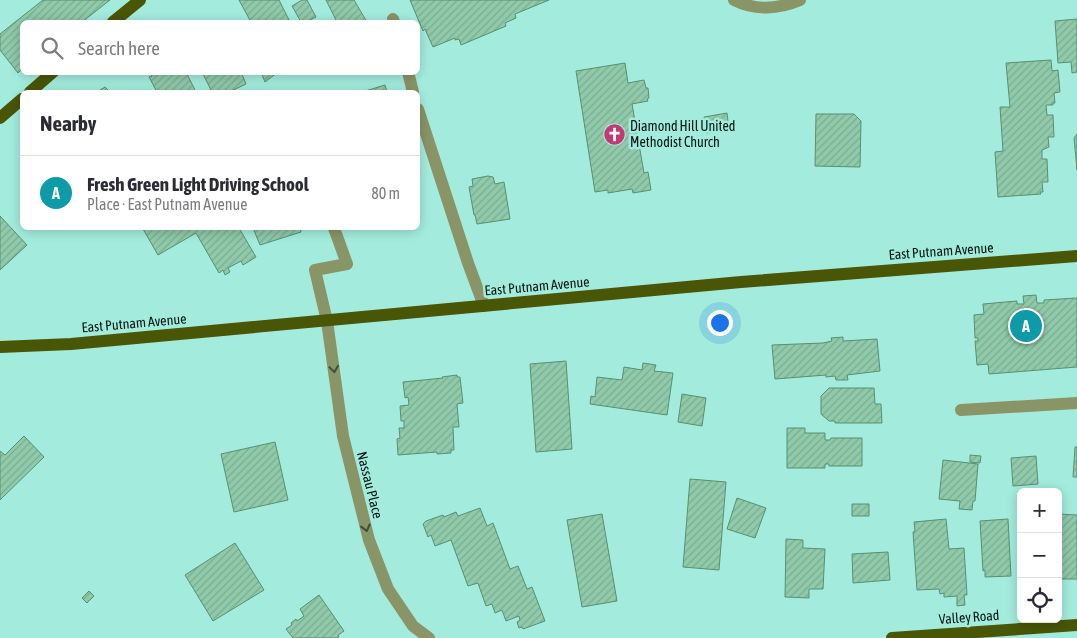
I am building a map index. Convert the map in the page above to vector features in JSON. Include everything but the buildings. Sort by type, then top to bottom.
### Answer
[{"type":"main road","points":[[115,20],[139,0]]},
{"type":"main road","points":[[32,90],[50,75]]},
{"type":"main road","points":[[0,118],[20,100]]},
{"type":"main road","name":"East Putnam Avenue","points":[[0,347],[71,344],[741,282],[1077,256]]},
{"type":"main road","name":"Valley Road","points":[[892,638],[1077,625]]},
{"type":"street","points":[[734,0],[755,7],[772,8],[800,0]]},
{"type":"street","points":[[409,75],[412,90]]},
{"type":"street","points":[[420,114],[468,264],[484,306]]},
{"type":"street","name":"Nassau Place","points":[[335,230],[347,264],[315,270],[327,321],[343,436],[369,540],[388,589],[414,626],[429,638]]},
{"type":"street","points":[[960,410],[1077,403]]},
{"type":"place","name":"Diamond Hill United Methodist Church","points":[[614,134]]},
{"type":"place","name":"Fresh Green Light Driving School","points":[[1026,326]]}]
